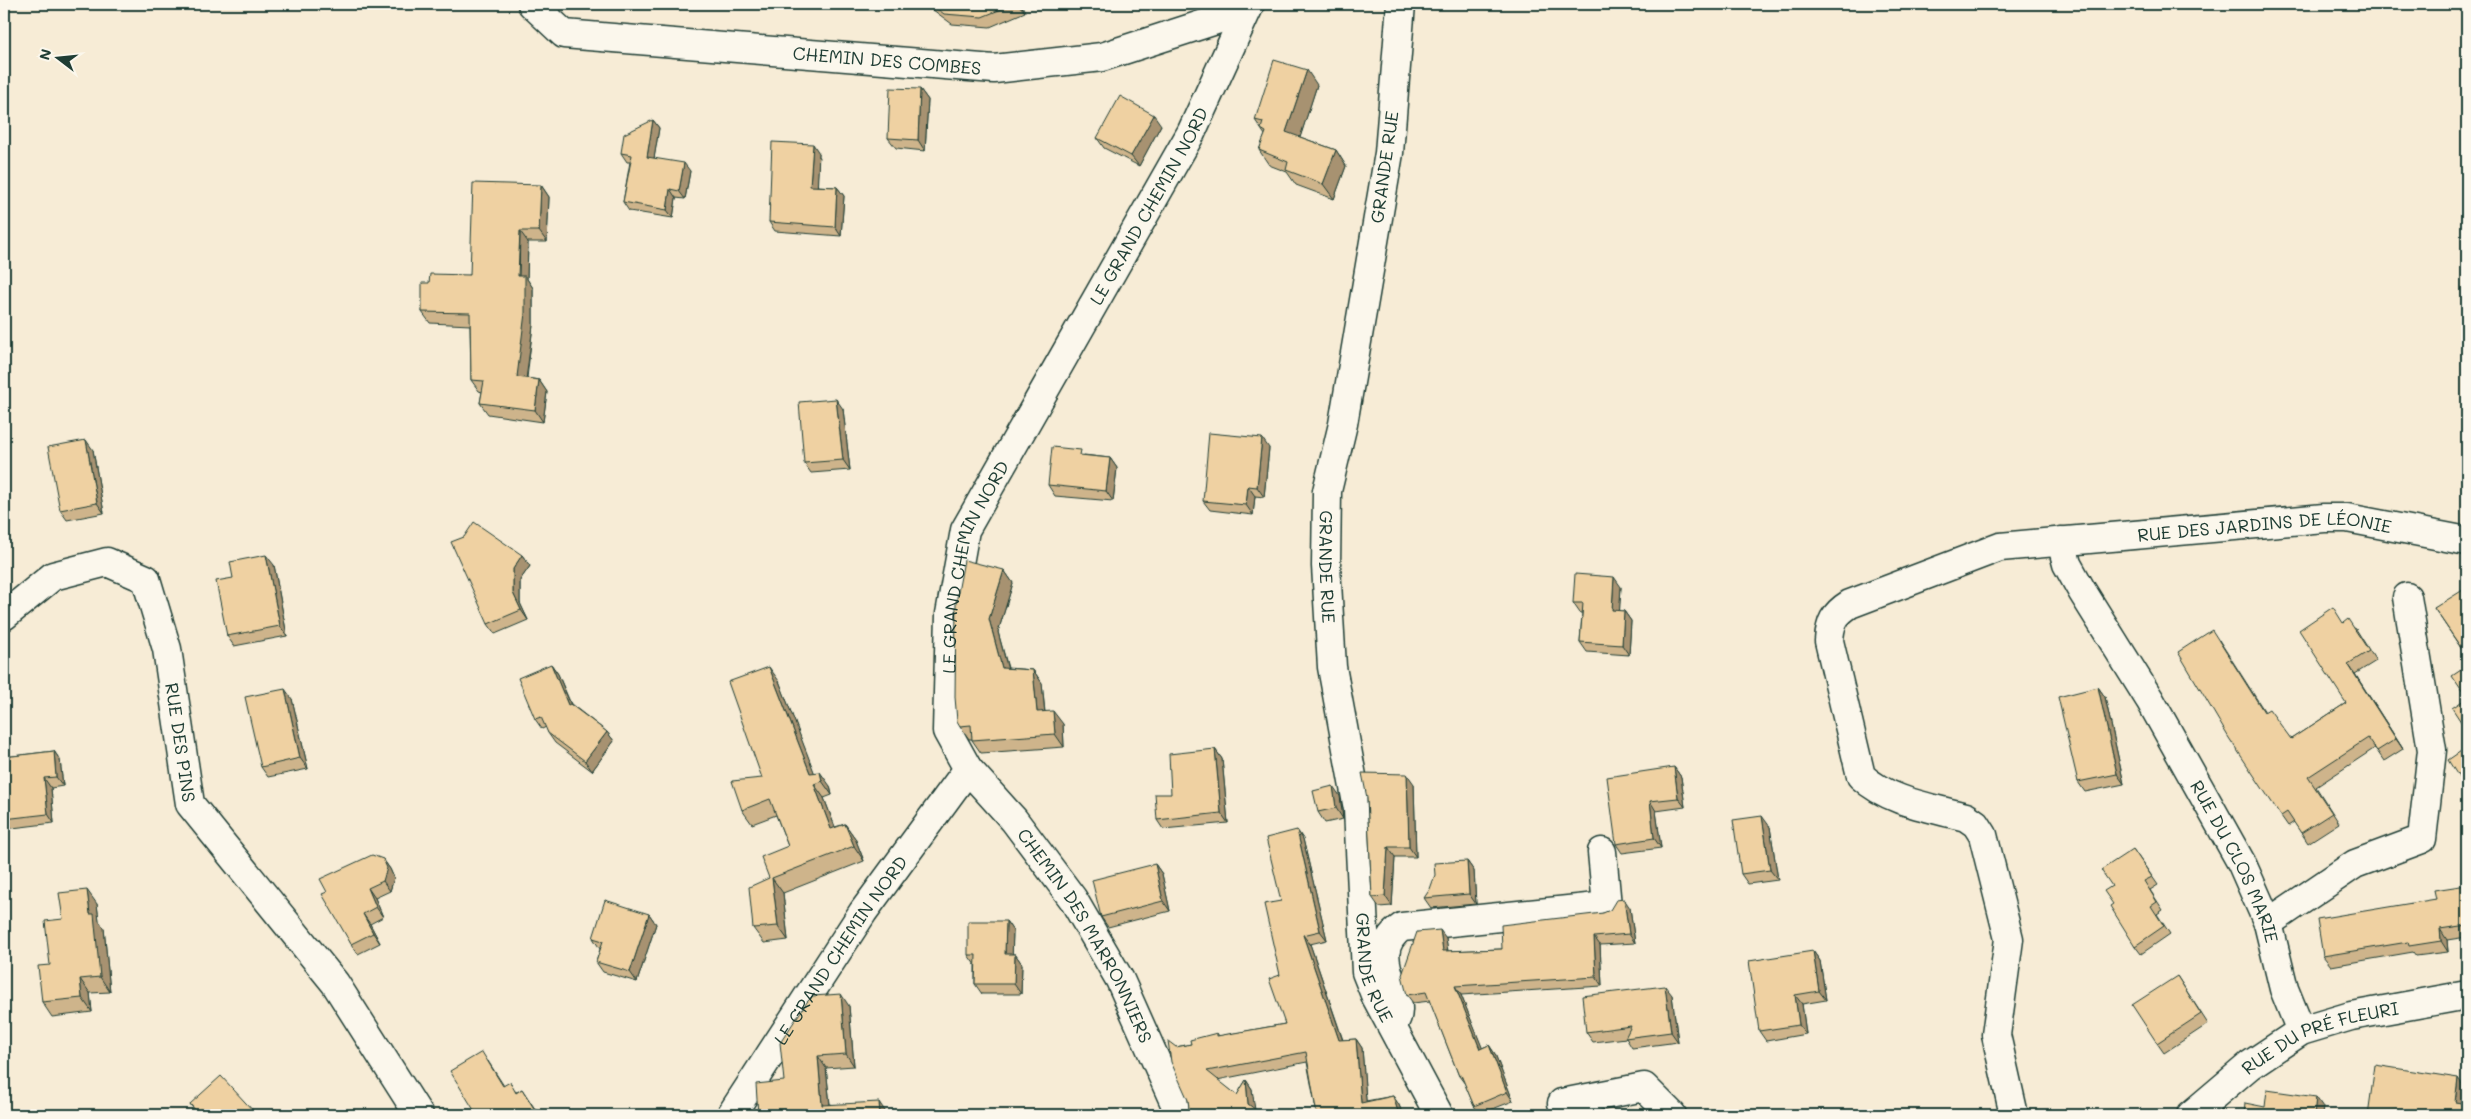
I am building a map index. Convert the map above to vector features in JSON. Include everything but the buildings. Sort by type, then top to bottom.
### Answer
[{"type":"street","name":"CHEMIN DES COMBES","points":[[532,4],[564,34],[994,69],[1102,57],[1249,7]]},
{"type":"street","name":"GRANDE RUE","points":[[1401,4],[1389,153],[1343,424],[1327,491],[1326,566],[1332,667],[1358,809],[1366,972],[1376,997],[1439,1115]]},
{"type":"street","name":"LE GRAND CHEMIN NORD","points":[[731,1115],[864,912],[968,769],[947,731],[950,614],[965,530],[1191,133],[1249,7]]},
{"type":"street","name":"RUE DES JARDINS DE LÉONIE","points":[[2014,1115],[1996,1035],[2009,939],[1983,835],[1976,824],[1966,817],[1887,795],[1873,787],[1861,776],[1829,641],[1830,625],[1838,611],[1850,604],[2000,548],[2061,541],[2324,518],[2348,518],[2467,541]]},
{"type":"street","name":"RUE DU CLOS MARIE","points":[[2061,541],[2067,564],[2082,591],[2150,700],[2242,864],[2268,923],[2284,989],[2301,1031]]},
{"type":"street","name":"RUE DES PINS","points":[[4,616],[54,576],[107,562],[146,579],[168,649],[190,804],[335,983],[420,1115]]},
{"type":"street","points":[[2268,923],[2355,864],[2422,840],[2432,750],[2407,597]]},
{"type":"street","name":"CHEMIN DES MARRONNIERS","points":[[968,769],[1014,820],[1073,899],[1120,980],[1180,1115]]},
{"type":"street","points":[[1391,1024],[1398,1018],[1397,1005],[1386,962],[1386,943],[1395,932],[1402,927],[1607,906],[1602,852]]},
{"type":"street","name":"RUE DU PRÉ FLEURI","points":[[2190,1115],[2250,1065],[2301,1031],[2352,1016],[2467,995]]},
{"type":"street","points":[[1562,1103],[1644,1087],[1672,1115]]}]
